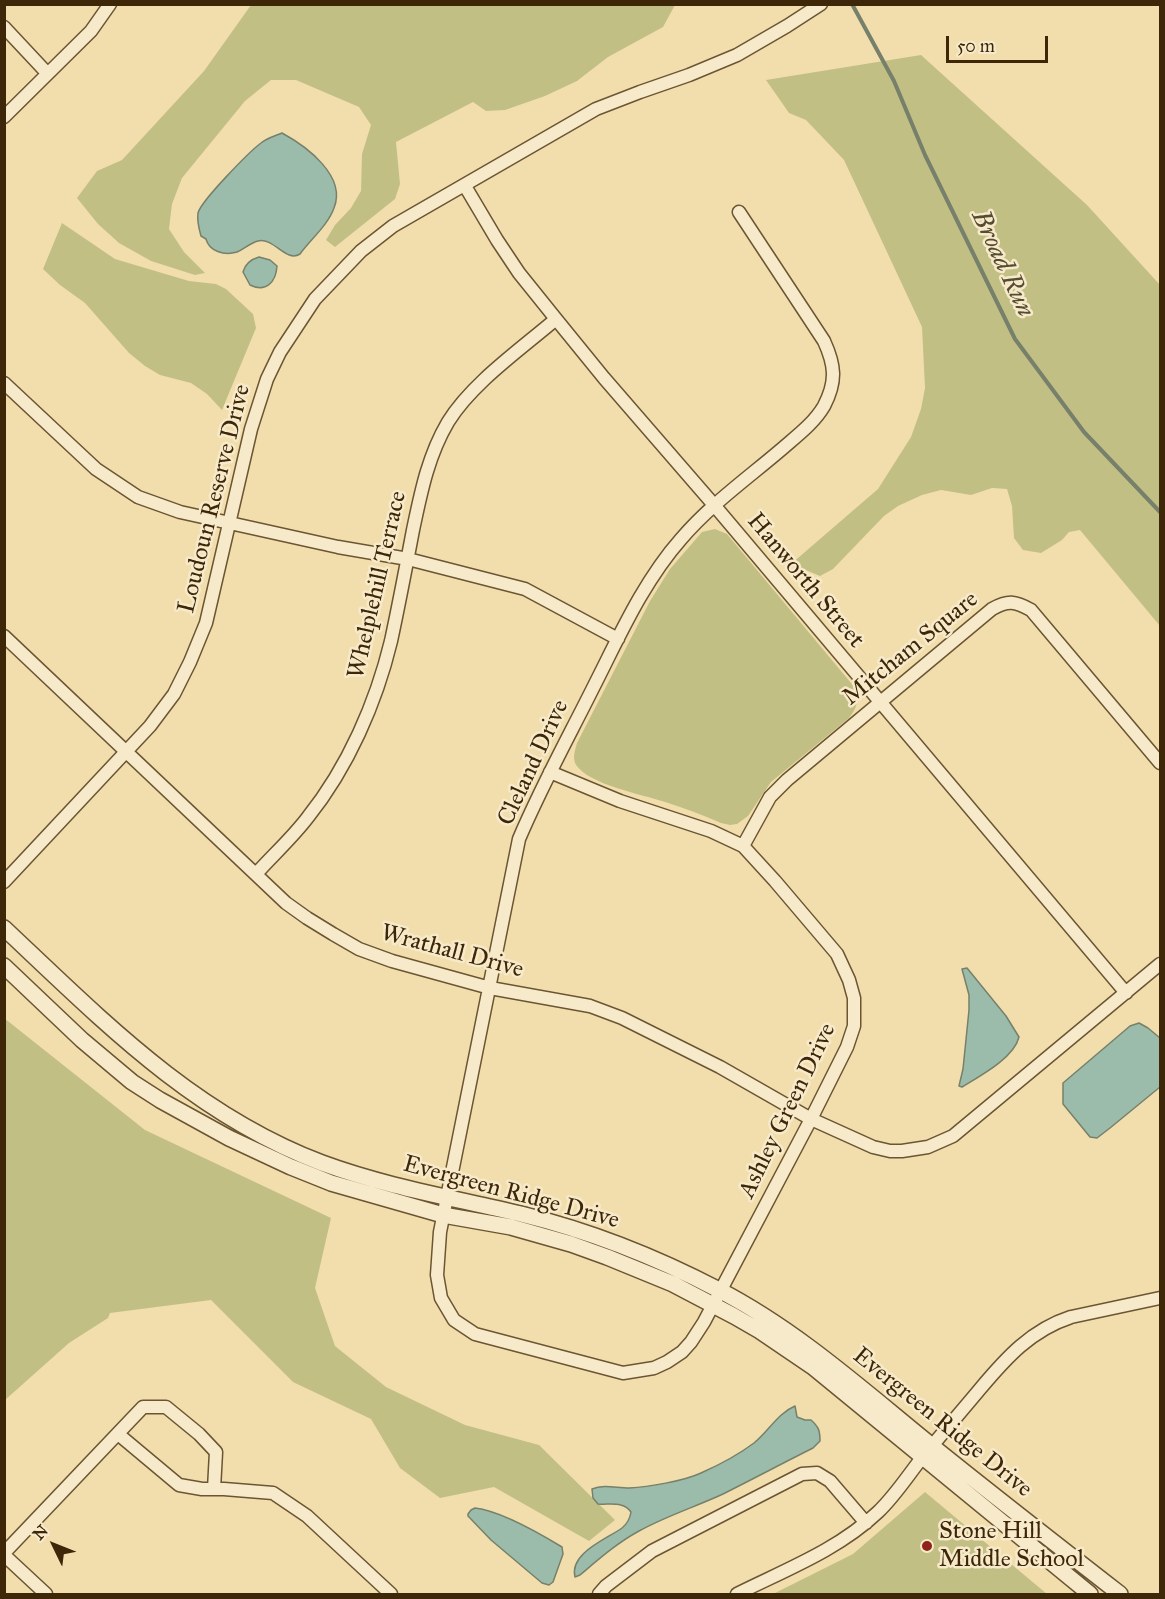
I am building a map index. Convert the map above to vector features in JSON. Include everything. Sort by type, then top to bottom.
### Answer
[{"type":"street","points":[[4,117],[91,31],[110,4]]},
{"type":"street","name":"Loudoun Reserve Drive","points":[[4,882],[127,752],[174,694],[206,623],[251,429],[267,379],[279,352],[315,298],[361,251],[393,226],[596,109],[689,75],[753,46],[788,27],[821,4]]},
{"type":"street","points":[[4,27],[47,73]]},
{"type":"street","name":"Hanworth Street","points":[[465,186],[519,273],[604,378],[1126,993]]},
{"type":"street","name":"Cleland Drive","points":[[444,1215],[519,839],[534,802],[653,574],[681,539],[714,505],[813,421],[830,392],[832,360],[824,340],[739,212]]},
{"type":"street","name":"Whelplehill Terrace","points":[[256,874],[308,818],[338,774],[358,735],[381,678],[408,560],[423,481],[436,445],[449,421],[466,398],[556,319]]},
{"type":"street","points":[[4,383],[96,470],[138,497],[180,512],[408,560],[525,590],[618,639]]},
{"type":"street","name":"Mitcham Square","points":[[743,846],[770,797],[787,780],[1002,603],[1018,602],[1031,609],[1161,763]]},
{"type":"street","name":"Wrathall Drive","points":[[4,636],[286,903],[307,918],[360,949],[392,961],[490,988],[590,1006],[622,1018],[720,1067],[811,1119]]},
{"type":"street","name":"Ashley Green Drive","points":[[444,1215],[440,1232],[437,1275],[441,1298],[454,1320],[475,1334],[623,1373],[654,1368],[682,1352],[704,1322],[811,1119],[847,1047],[854,1026],[854,998],[849,980],[837,954],[743,846],[711,831],[620,801],[550,772]]},
{"type":"street","name":"Evergreen Ridge Drive","points":[[4,928],[124,1039],[173,1079],[258,1134],[288,1149],[355,1175],[447,1199],[521,1214],[624,1246],[716,1297],[1120,1594]]},
{"type":"street","points":[[811,1119],[873,1147],[890,1151],[928,1147],[953,1136],[1161,964]]},
{"type":"street","name":"Evergreen Ridge Drive","points":[[4,966],[107,1062],[142,1088],[198,1123],[259,1153],[331,1183],[444,1215],[511,1227],[572,1244],[664,1280],[716,1297]]},
{"type":"street","points":[[737,1594],[834,1547],[866,1523],[880,1510],[1005,1359],[1035,1334],[1071,1317],[1161,1298]]},
{"type":"street","points":[[46,1594],[4,1554],[143,1407],[166,1407],[199,1434],[216,1452],[214,1489]]},
{"type":"street","points":[[118,1434],[179,1485],[202,1489],[273,1493],[308,1516],[391,1594]]},
{"type":"street","name":"Evergreen Ridge Drive","points":[[927,1452],[1090,1594]]},
{"type":"street","points":[[598,1594],[652,1551],[802,1474],[817,1473],[830,1481],[866,1523]]},
{"type":"shaded area","points":[[251,5],[675,5],[663,27],[608,57],[577,81],[545,96],[505,110],[486,111],[473,102],[396,142],[400,184],[395,199],[335,247],[326,240],[361,191],[362,154],[371,125],[359,107],[296,80],[271,80],[245,101],[182,178],[172,204],[169,229],[184,252],[205,273],[195,275],[151,261],[119,243],[98,224],[77,198],[97,171],[122,160],[204,71]]},
{"type":"shaded area","points":[[921,55],[1087,205],[1160,285],[1160,626],[1080,530],[1069,532],[1062,540],[1041,553],[1023,550],[1014,538],[1012,506],[1007,489],[992,488],[971,495],[941,490],[922,495],[898,506],[884,516],[833,569],[820,576],[791,564],[878,489],[911,437],[921,409],[925,388],[922,327],[844,160],[806,120],[789,113],[766,80]]},
{"type":"shaded area","points":[[282,133],[322,163],[335,185],[334,208],[324,226],[300,254],[295,256],[264,241],[255,242],[232,253],[222,253],[210,247],[206,239],[201,236],[198,225],[198,213],[201,207],[226,177],[255,148]]},
{"type":"shaded area","points":[[62,223],[115,259],[189,281],[216,284],[226,289],[253,314],[256,328],[222,410],[207,394],[191,383],[160,375],[145,366],[129,353],[85,303],[43,269]]},
{"type":"shaded area","points":[[259,257],[270,260],[277,266],[275,277],[261,288],[250,285],[243,272],[249,262]]},
{"type":"shaded area","points":[[715,529],[727,534],[856,689],[857,697],[856,707],[849,718],[771,782],[748,816],[737,824],[730,825],[592,778],[576,765],[574,757],[577,743],[650,601],[670,569],[702,532]]},
{"type":"shaded area","points":[[967,968],[1006,1016],[1019,1037],[1016,1045],[1004,1059],[962,1087],[959,1086],[963,1069],[969,995],[962,969]]},
{"type":"shaded area","points":[[4,1018],[145,1130],[331,1218],[315,1288],[335,1346],[386,1387],[465,1425],[539,1445],[615,1520],[589,1541],[494,1487],[440,1498],[400,1468],[371,1419],[293,1382],[211,1300],[110,1313],[108,1318],[69,1343],[5,1400]]},
{"type":"shaded area","points":[[1139,1023],[1160,1038],[1160,1087],[1097,1138],[1090,1137],[1063,1104],[1063,1083],[1130,1026]]},
{"type":"shaded area","points":[[795,1406],[797,1417],[811,1420],[818,1429],[820,1441],[813,1448],[723,1494],[639,1531],[575,1577],[575,1568],[583,1554],[622,1528],[631,1512],[621,1505],[598,1504],[593,1498],[592,1489],[606,1486],[629,1488],[646,1486],[694,1476],[728,1460],[748,1447],[759,1439],[783,1413]]},
{"type":"shaded area","name":"Stone Hill Middle School","points":[[925,1492],[1047,1594],[773,1594],[853,1554]]},
{"type":"shaded area","points":[[475,1508],[508,1518],[562,1547],[563,1554],[553,1582],[549,1585],[542,1583],[491,1540],[468,1516]]},
{"type":"waterway","name":"Broad Run","points":[[852,4],[894,81],[925,155],[1015,339],[1084,432],[1160,512]]},
{"type":"place","name":"Stone Hill Middle School","points":[[927,1546]]}]
